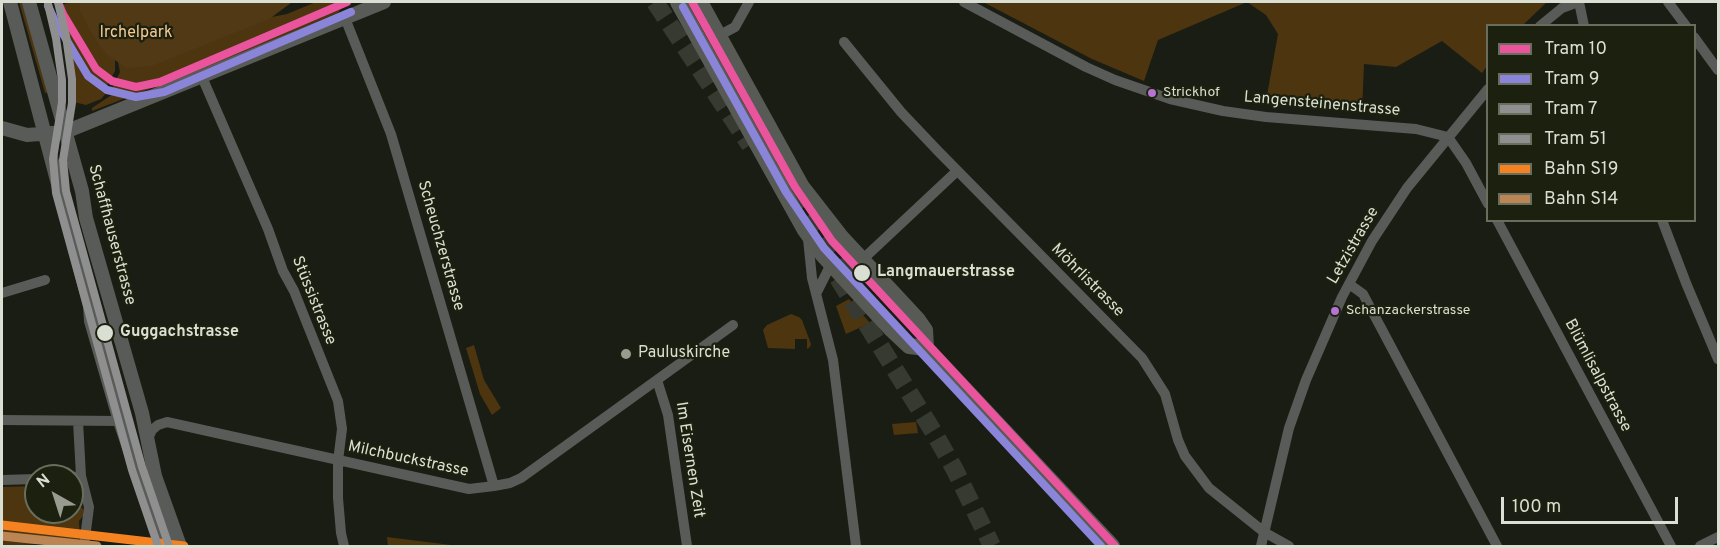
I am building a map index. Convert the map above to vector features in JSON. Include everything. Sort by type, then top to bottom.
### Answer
[{"type":"main road","points":[[678,2],[805,230],[831,264],[909,346],[926,348]]},
{"type":"main road","points":[[700,2],[802,187],[821,213],[925,330],[926,348],[1112,546]]},
{"type":"street","points":[[10,2],[46,134],[51,163],[90,306],[92,321],[120,421],[162,546]]},
{"type":"street","name":"Schaffhauserstrasse","points":[[29,2],[82,190],[88,227],[142,413],[155,476],[180,546]]},
{"type":"street","points":[[2,128],[21,135],[65,132],[384,2]]},
{"type":"street","points":[[718,36],[735,27],[749,2]]},
{"type":"street","name":"Langensteinenstrasse","points":[[963,2],[1086,67],[1115,80],[1170,99],[1223,111],[1266,117],[1416,129],[1448,137]]},
{"type":"street","points":[[1542,24],[1562,8],[1578,2],[1584,24]]},
{"type":"street","points":[[1668,2],[1684,24]]},
{"type":"street","name":"Scheuchzerstrasse","points":[[345,18],[391,134],[494,486]]},
{"type":"street","points":[[1696,38],[1719,70]]},
{"type":"street","name":"Möhrlistrasse","points":[[844,42],[901,112],[1143,358],[1165,394],[1178,440],[1192,467],[1218,497],[1264,532],[1289,546]]},
{"type":"street","name":"Stüssistrasse","points":[[202,77],[268,229],[283,271],[294,291],[338,401],[342,429],[338,461],[340,523],[344,546]]},
{"type":"street","name":"Letzistrasse","points":[[1261,546],[1289,428],[1335,310],[1372,242],[1407,188],[1486,91]]},
{"type":"street","points":[[1448,137],[1466,163],[1486,200]]},
{"type":"street","points":[[862,260],[957,171]]},
{"type":"street","name":"Blümlisalpstrasse","points":[[1498,222],[1671,546]]},
{"type":"street","points":[[1663,222],[1686,283],[1719,358]]},
{"type":"street","points":[[805,230],[810,249],[812,278],[833,360],[856,546]]},
{"type":"street","points":[[816,294],[831,264]]},
{"type":"street","points":[[2,293],[45,280]]},
{"type":"street","points":[[1349,284],[1363,294],[1497,546]]},
{"type":"street","name":"Milchbuckstrasse","points":[[147,441],[152,430],[158,424],[166,422],[469,489],[510,483],[521,478],[733,325]]},
{"type":"street","name":"Im Eisernen Zeit","points":[[657,380],[668,415],[687,546]]},
{"type":"street","points":[[2,420],[120,421]]},
{"type":"street","points":[[76,464],[78,421]]},
{"type":"street","points":[[2,480],[24,479]]},
{"type":"street","points":[[84,495],[89,507],[84,546]]},
{"type":"street","points":[[1700,546],[1719,537]]},
{"type":"green space","points":[[19,2],[23,2],[49,92],[45,93]]},
{"type":"green space","points":[[72,2],[292,2],[272,17],[287,14],[316,2],[345,2],[346,5],[338,13],[92,111],[92,108],[113,94],[113,86],[120,72],[118,62],[115,60],[115,71],[106,87],[109,90],[101,99],[86,105],[70,101],[67,58],[57,6]]},
{"type":"green space","name":"Irchelpark","points":[[79,2],[292,2],[267,20],[152,66],[127,68],[106,54],[92,34],[80,10]]},
{"type":"green space","points":[[983,2],[1247,2],[1158,40],[1144,81],[1092,59]]},
{"type":"green space","points":[[1247,2],[1547,2],[1524,24],[1486,24],[1486,67],[1482,73],[1442,41],[1396,67],[1364,64],[1362,112],[1266,101],[1278,34],[1266,15]]},
{"type":"green space","points":[[849,299],[870,323],[846,334],[836,306]]},
{"type":"green space","points":[[791,314],[802,320],[811,344],[810,347],[807,349],[807,339],[795,339],[795,349],[768,348],[763,330],[767,325]]},
{"type":"green space","points":[[474,345],[484,380],[501,408],[492,415],[480,394],[466,348]]},
{"type":"green space","points":[[916,422],[918,433],[894,435],[892,424]]},
{"type":"green space","points":[[24,486],[24,524],[79,524],[80,538],[77,542],[2,546],[2,487]]},
{"type":"green space","points":[[387,537],[459,546],[388,546]]},
{"type":"tunnel","points":[[655,2],[750,145]]},
{"type":"tunnel","points":[[766,146],[858,286]]},
{"type":"tunnel","points":[[838,278],[933,431],[992,546]]},
{"type":"tram line","name":"10","points":[[58,2],[96,69],[112,81],[136,87],[160,82],[347,2]]},
{"type":"tram line","name":"7","points":[[58,2],[72,79],[72,103],[63,160],[66,191],[142,467],[169,546]]},
{"type":"tram line","name":"10","points":[[692,2],[795,187],[832,241],[1115,546]]},
{"type":"tram line","name":"51","points":[[48,4],[62,80],[62,102],[53,159],[56,193],[132,470],[158,546]]},
{"type":"tram line","name":"9","points":[[48,6],[88,76],[107,90],[136,97],[164,92],[351,12]]},
{"type":"tram line","name":"9","points":[[683,7],[786,192],[824,248],[1101,546]]},
{"type":"rail line","name":"S19","points":[[2,525],[184,546]]},
{"type":"rail line","name":"S14","points":[[2,536],[97,546]]},
{"type":"place","name":"Strickhof","points":[[1152,93]]},
{"type":"place","name":"Langmauerstrasse","points":[[862,273]]},
{"type":"place","name":"Schanzackerstrasse","points":[[1335,311]]},
{"type":"place","name":"Guggachstrasse","points":[[105,333]]},
{"type":"place","name":"Pauluskirche","points":[[626,354]]}]
